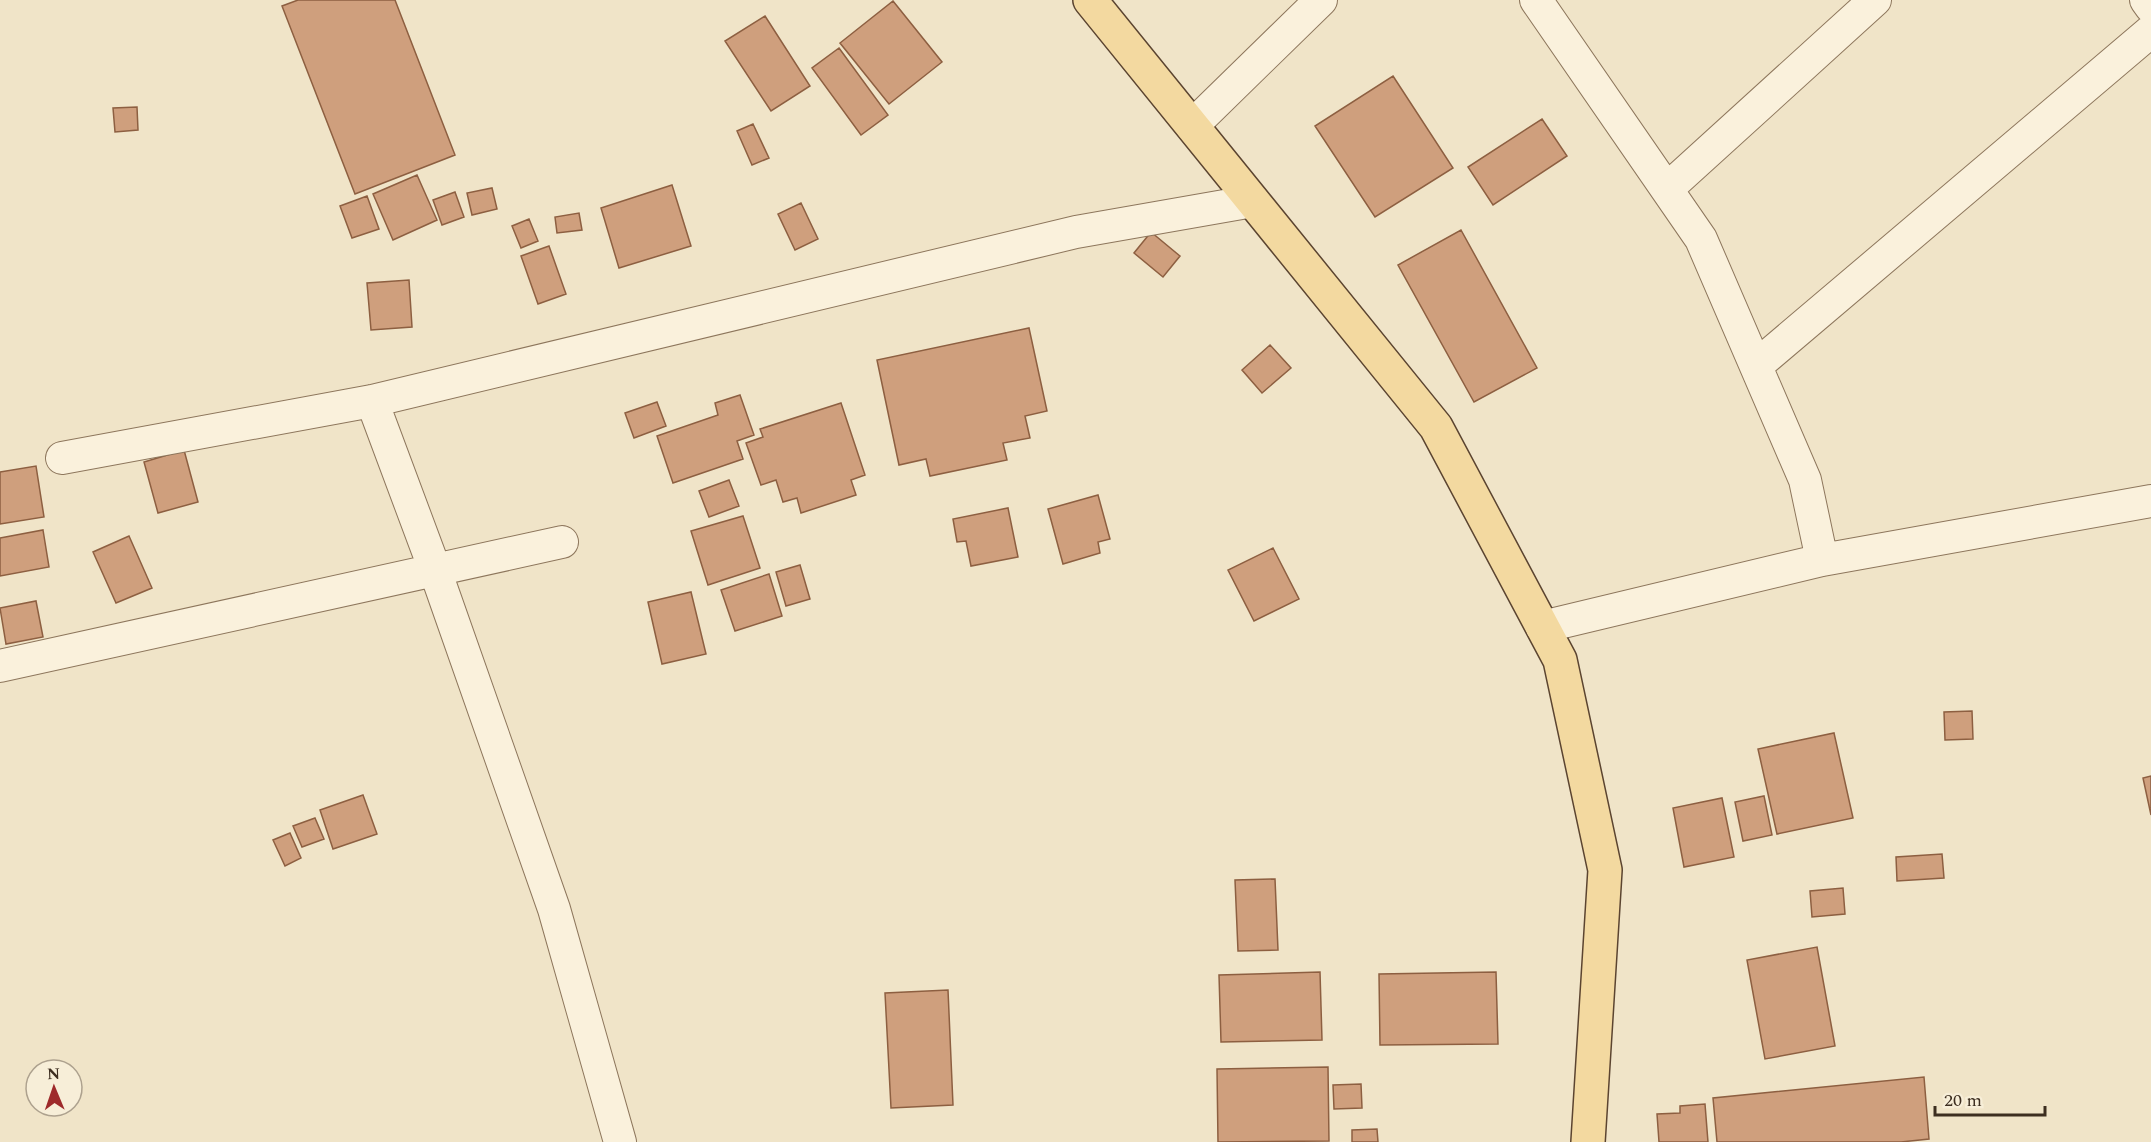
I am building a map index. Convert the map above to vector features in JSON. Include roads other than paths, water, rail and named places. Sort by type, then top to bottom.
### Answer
[{"type":"main road","points":[[1090,0],[1436,427],[1560,660],[1605,870],[1588,1142]]},
{"type":"street","points":[[1192,126],[1321,0]]},
{"type":"street","points":[[1536,0],[1701,239],[1805,480],[1822,560]]},
{"type":"street","points":[[1667,189],[1875,0]]},
{"type":"street","points":[[2146,0],[2151,7]]},
{"type":"street","points":[[1756,366],[2151,31]]},
{"type":"street","points":[[62,458],[372,400],[1076,232],[1253,201]]},
{"type":"street","points":[[372,400],[435,570],[554,909],[620,1142]]},
{"type":"street","points":[[1542,627],[1822,560],[2151,501]]},
{"type":"street","points":[[0,666],[562,542]]}]
